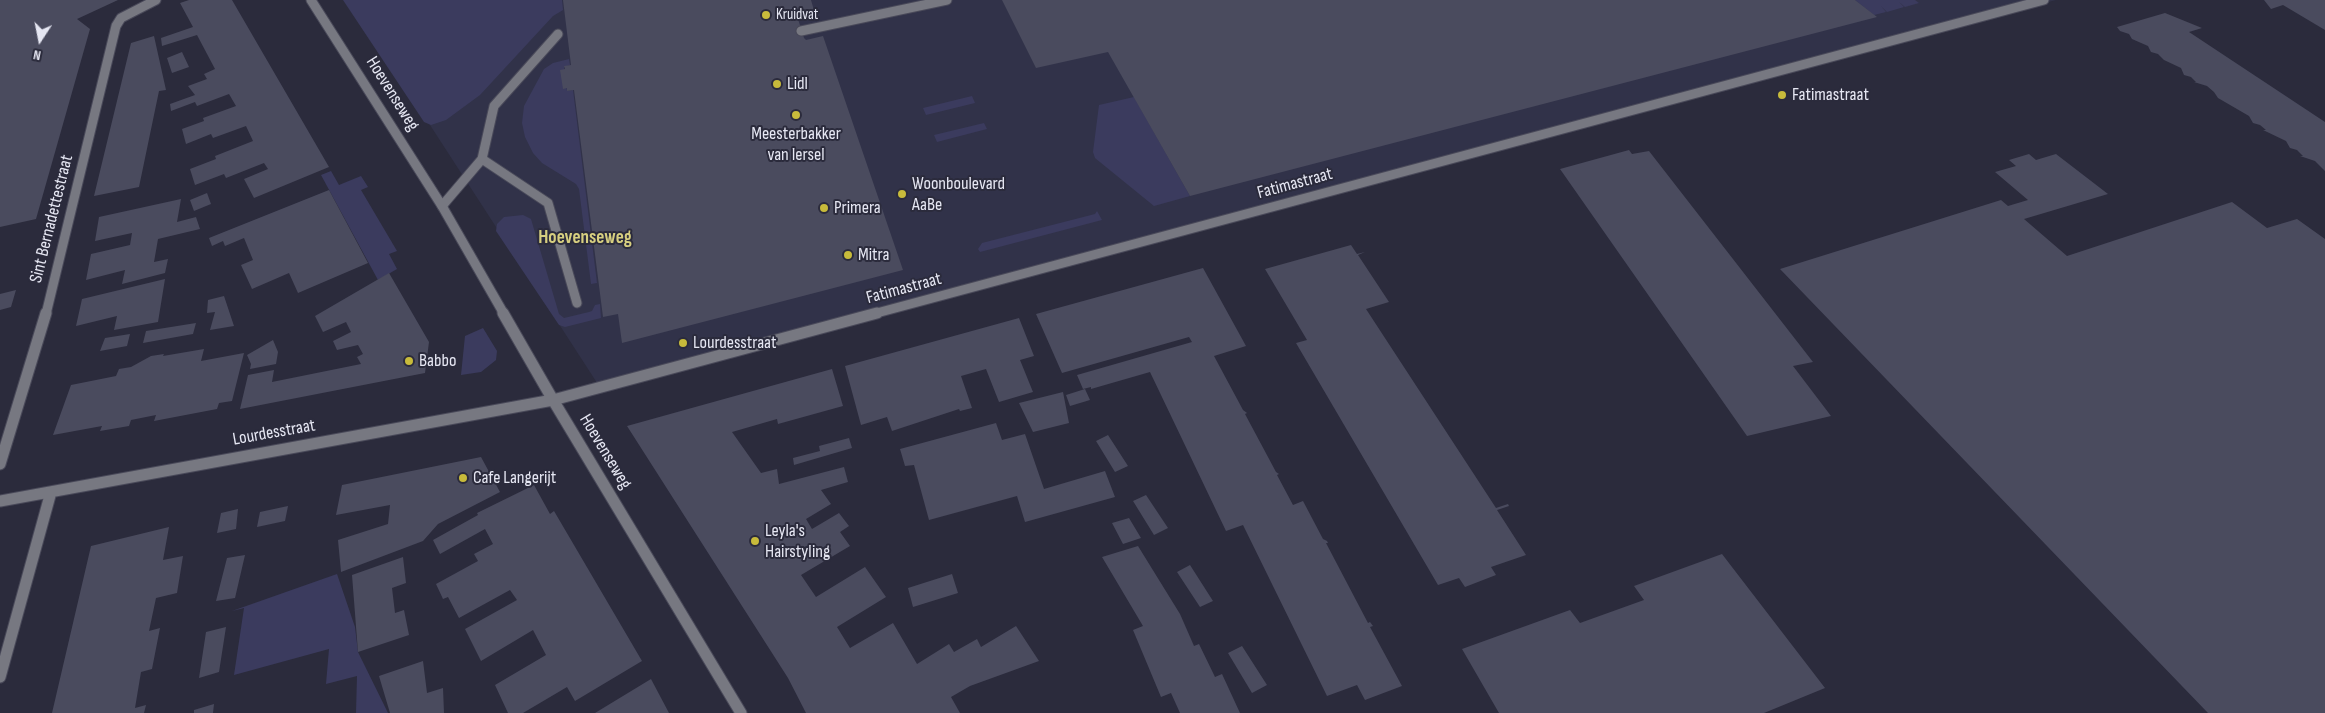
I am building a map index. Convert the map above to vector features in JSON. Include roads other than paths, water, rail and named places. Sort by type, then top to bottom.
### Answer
[{"type":"street","name":"Sint Bernadettestraat","points":[[0,464],[40,338],[116,26],[121,18],[127,14],[156,0]]},
{"type":"street","name":"Hoevenseweg","points":[[311,0],[442,206],[554,400],[741,713]]},
{"type":"street","points":[[801,30],[947,0]]},
{"type":"street","name":"Fatimastraat","points":[[554,400],[2044,0]]},
{"type":"street","points":[[442,206],[482,159],[494,106],[558,34]]},
{"type":"street","points":[[482,159],[548,203],[577,303]]},
{"type":"street","name":"Lourdesstraat","points":[[0,501],[554,400]]},
{"type":"street","points":[[0,676],[51,492]]},
{"type":"place","name":"Kruidvat","points":[[766,15]]},
{"type":"place","name":"Lidl","points":[[777,84]]},
{"type":"place","name":"Fatimastraat","points":[[1782,95]]},
{"type":"place","name":"Meesterbakker van Iersel","points":[[796,115]]},
{"type":"place","name":"Woonboulevard AaBe","points":[[902,194]]},
{"type":"place","name":"Primera","points":[[824,208]]},
{"type":"place","name":"Mitra","points":[[848,255]]},
{"type":"place","name":"Lourdesstraat","points":[[683,343]]},
{"type":"place","name":"Babbo","points":[[409,361]]},
{"type":"place","name":"Cafe Langerijt","points":[[463,478]]},
{"type":"place","name":"Leyla's Hairstyling","points":[[755,541]]},
{"type":"district","name":"Hoevenseweg","points":[[585,238]]}]
